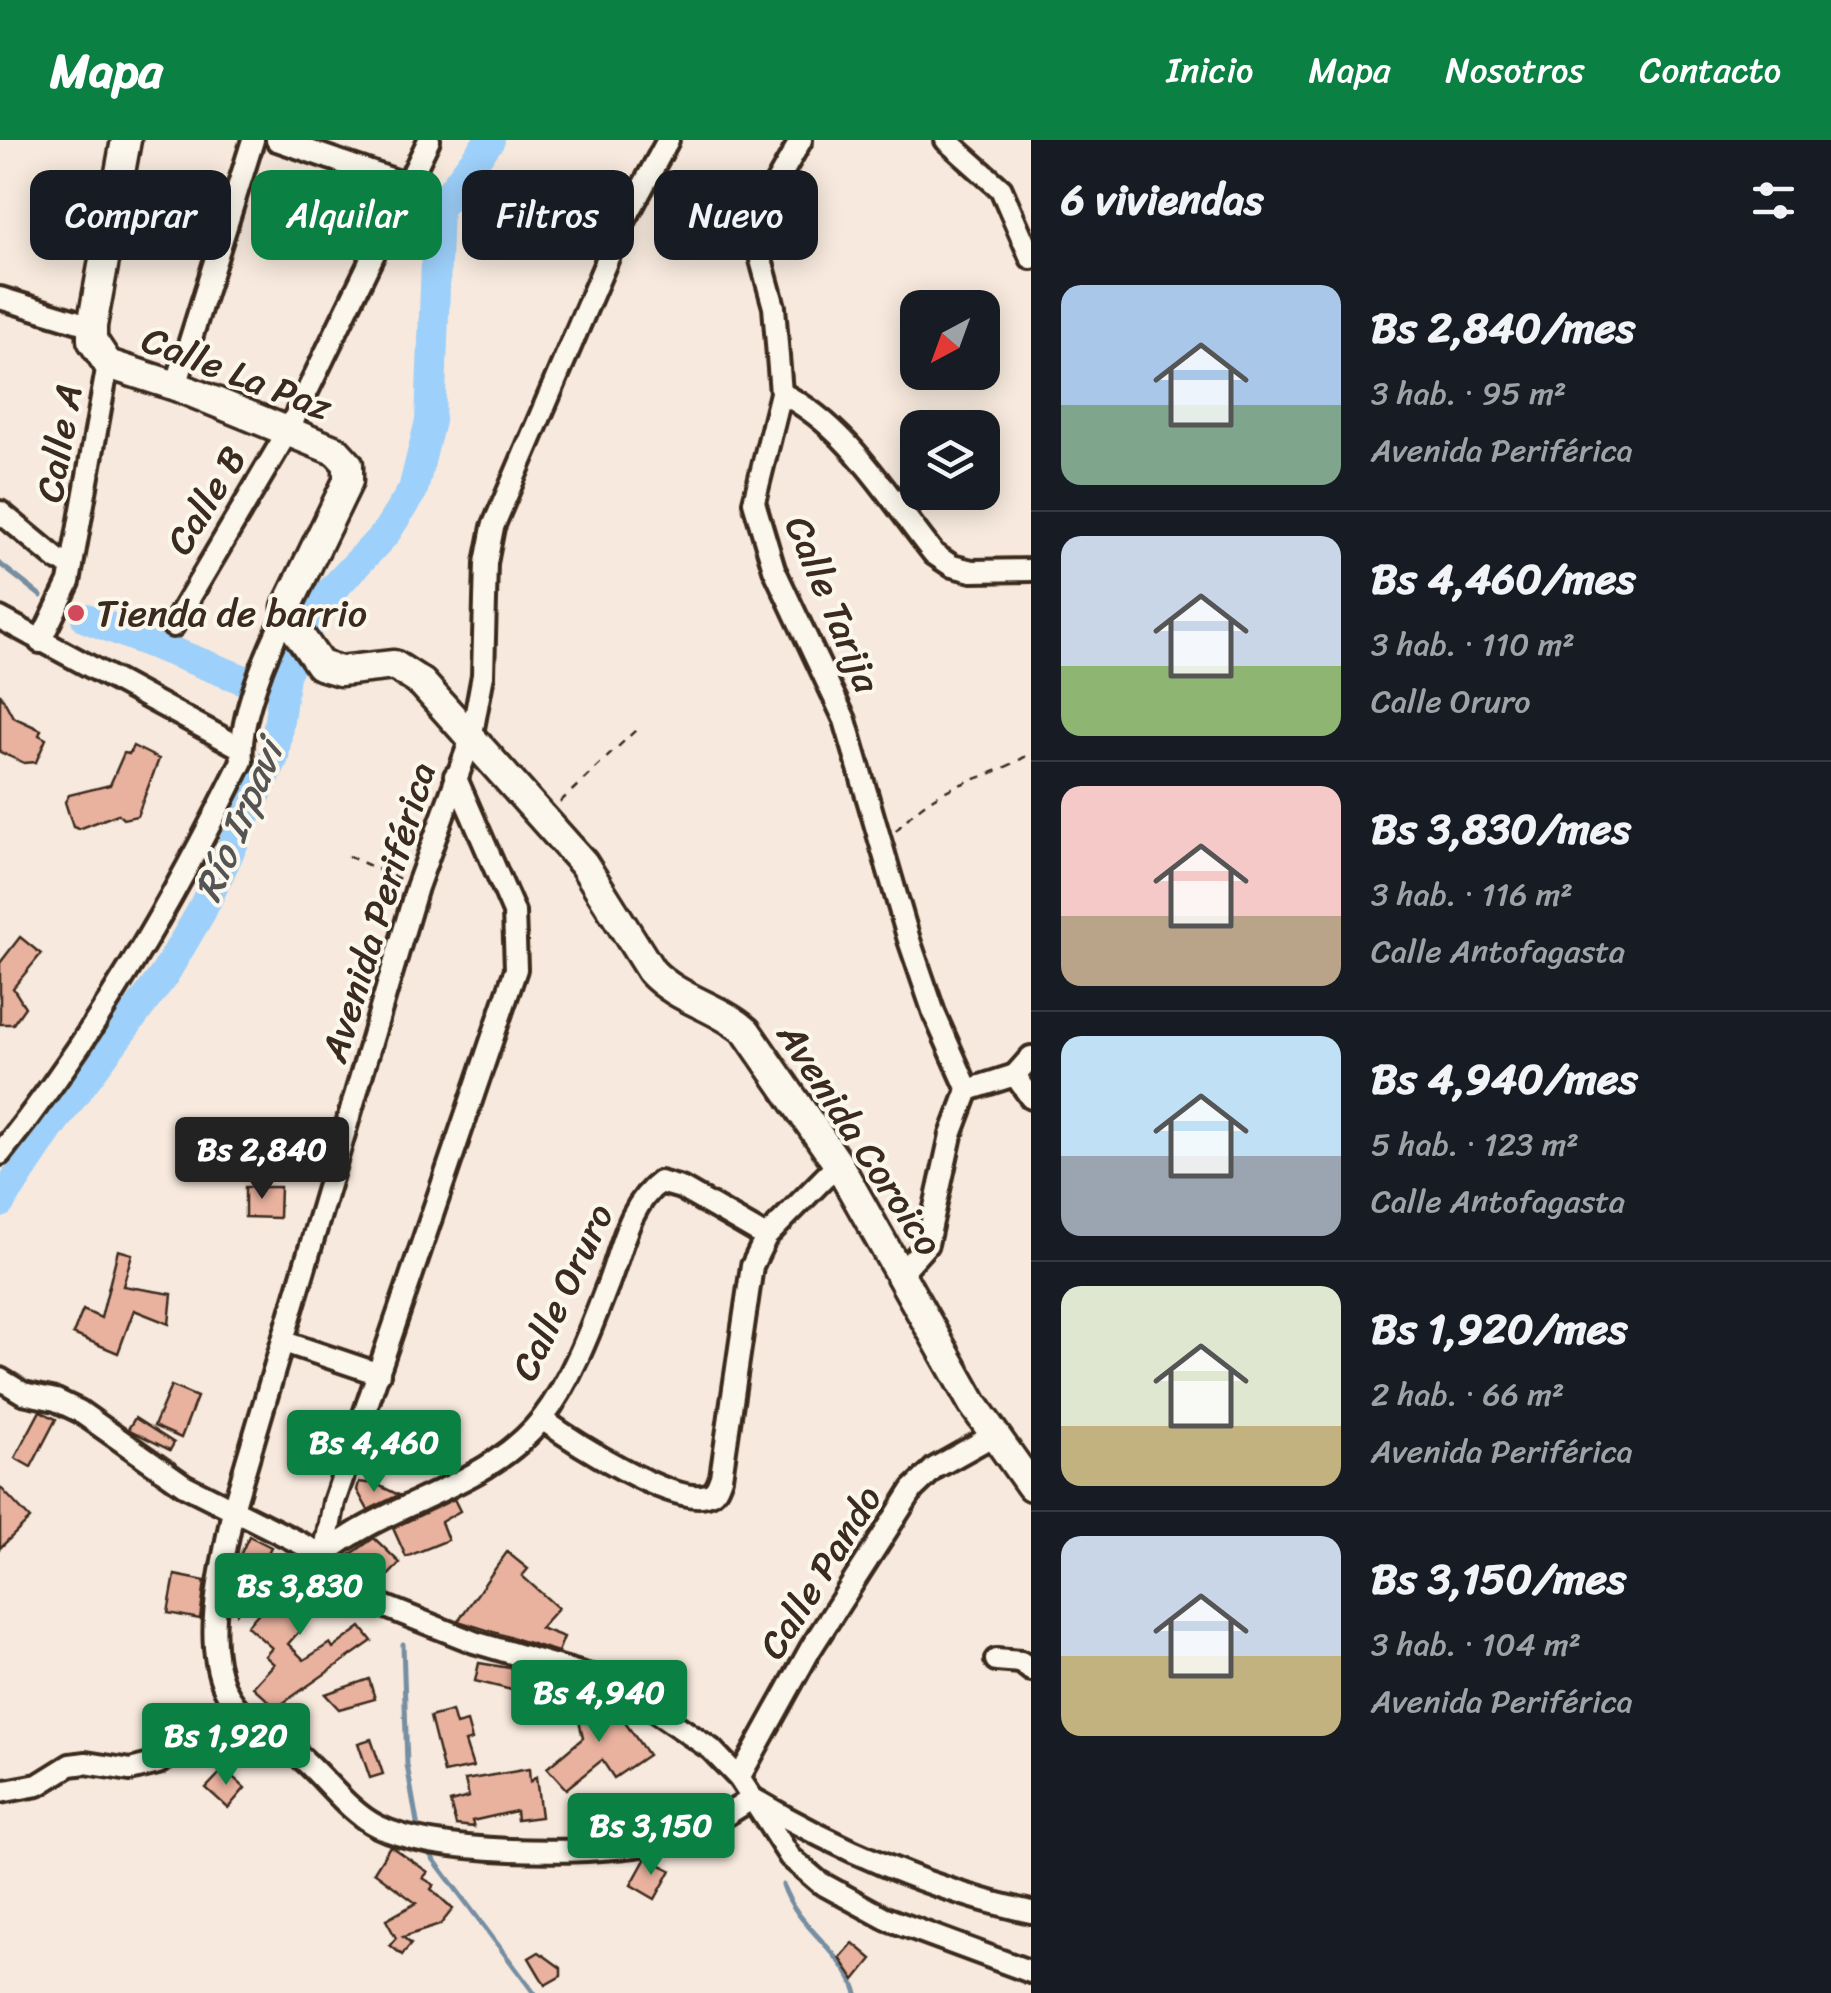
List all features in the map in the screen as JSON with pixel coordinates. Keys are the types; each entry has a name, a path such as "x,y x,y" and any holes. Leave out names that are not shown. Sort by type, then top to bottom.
{"main road":[{"path":"108,364 92,340 92,326 126,140"},
{"name":"Calle La Paz","path":"108,364 176,386 288,431 336,451 348,464 348,481 289,619"},
{"name":"Avenida Coroico","path":"289,619 320,664 340,671 383,664 404,670 422,683 583,864 651,971 666,986 728,1016 746,1031 838,1164 994,1435 1031,1486"}],"street":[{"path":"176,386 253,140"},
{"path":"277,140 365,170"},
{"name":"Calle B","path":"414,170 430,140"},
{"name":"Avenida Periférica","path":"233,1704 220,1672 216,1629 234,1509 417,887 471,738 483,674 486,563 493,527 620,227 668,140"},
{"name":"Calle Tarija","path":"801,140 770,194 762,224 760,256 774,307 780,393 754,502 774,570 845,720 934,1013 968,1090"},
{"path":"946,140 1001,189 1031,258"},
{"name":"Calle B","path":"173,626 288,431 370,260"},
{"path":"0,298 92,326"},
{"name":"Calle A","path":"0,512 58,560 72,564 108,364"},
{"path":"780,393 821,416 840,435 943,560 972,571 1031,570"},
{"path":"40,642 72,564"},
{"path":"0,618 241,748"},
{"path":"0,1154 116,992 184,878 242,761 241,748 268,649 289,619"},
{"path":"324,1556 334,1502 516,969 514,912 455,776"},
{"path":"902,1272 927,1244 951,1136 968,1090 1015,1075 1031,1057"},
{"path":"1015,1075 1031,1098"},
{"path":"542,1419 599,1458 630,1473 690,1495 704,1497 714,1492 721,1477 752,1266 766,1237 838,1164"},
{"name":"Calle Oruro","path":"324,1556 350,1532 449,1489 542,1419 601,1302 622,1238 652,1188 669,1182 766,1237"},
{"path":"284,1342 379,1374"},
{"path":"0,1379 23,1393 56,1400 79,1411 184,1485 324,1556 381,1604 474,1642 590,1676 633,1696 711,1749 739,1778 790,1857 848,1900 1031,1972"},
{"name":"Calle Pando","path":"739,1778 811,1648 914,1489 934,1468 994,1435"},
{"path":"996,1660 1020,1662 1031,1670"},
{"path":"0,1792 38,1785 70,1766 130,1770 158,1763 209,1728 233,1704 309,1764 375,1825 431,1842 534,1848 649,1844 692,1831 752,1798"},
{"path":"752,1798 834,1841 921,1878 1031,1912"}],"path":[{"path":"544,817 637,729"},
{"path":"882,847 933,794 972,776 1008,768 1031,753"},
{"path":"348,856 417,887"}],"building":[{"path":"0,693 13,717 41,730 39,735 46,739 36,762 24,763 0,752"},
{"path":"133,746 159,759 137,816 123,819 118,814 79,829 73,827 65,802 69,795 110,785 124,753 129,754"},
{"path":"20,937 41,954 13,988 25,1007 13,1024 0,1024 0,963"},
{"path":"245,1187 280,1187 279,1218 245,1217"},
{"path":"118,1250 132,1254 123,1286 172,1294 169,1324 134,1310 118,1353 73,1334 83,1310 101,1318"},
{"path":"171,1386 197,1397 181,1438 154,1426"},
{"path":"40,1411 56,1419 31,1467 15,1458"},
{"path":"135,1418 174,1443 170,1450 128,1429"},
{"path":"359,1482 376,1484 399,1495 368,1510 357,1490"},
{"path":"0,1487 30,1519 0,1548"},
{"path":"454,1499 460,1511 441,1522 448,1540 406,1557 393,1528"},
{"path":"249,1536 271,1547 237,1613 232,1591 249,1570 236,1564"},
{"path":"374,1538 400,1563 379,1585 347,1557"},
{"path":"507,1552 528,1569 522,1576 558,1608 540,1628 564,1637 558,1652 458,1621"},
{"path":"308,1566 347,1593 326,1617 318,1610 288,1644 304,1660 330,1643 333,1648 361,1627 372,1641 276,1708 253,1687 274,1664 265,1656 272,1648 247,1626 265,1606 272,1612"},
{"path":"175,1575 205,1581 200,1619 168,1613"},
{"path":"479,1663 516,1669 542,1681 545,1698 475,1681"},
{"path":"369,1679 375,1699 339,1709 325,1694"},
{"path":"596,1699 614,1707 648,1755 614,1778 602,1760 566,1789 547,1768 583,1738 575,1704"},
{"path":"452,1711 456,1725 467,1722 472,1740 465,1742 473,1767 444,1773 430,1717"},
{"path":"371,1739 383,1774 370,1778 358,1743"},
{"path":"224,1769 245,1788 228,1808 206,1788"},
{"path":"529,1769 530,1782 536,1777 541,1817 517,1820 516,1811 472,1821 474,1827 456,1825 450,1802 469,1797 465,1780"},
{"path":"390,1846 428,1872 423,1878 434,1885 431,1889 453,1909 440,1925 403,1937 411,1944 402,1955 390,1945 396,1938 386,1920 416,1903 374,1872"},
{"path":"646,1858 671,1870 655,1899 631,1885"},
{"path":"853,1943 872,1959 855,1980 840,1958"},
{"path":"539,1952 561,1968 561,1976 545,1985 529,1958"}],"waterway":[{"name":"Río Irpavi","path":"0,1203 50,1127 164,975 201,912 274,757 285,675 317,606 385,534 413,490 430,421 438,208 490,140"},
{"path":"0,564 41,596"},
{"path":"86,618 247,681"},
{"path":"403,1644 407,1765 419,1834"},
{"path":"425,1848 534,1993"},
{"path":"783,1885 798,1914 842,1964 857,1993"}],"place":[{"name":"Tienda de barrio","path":"76,613"}]}
